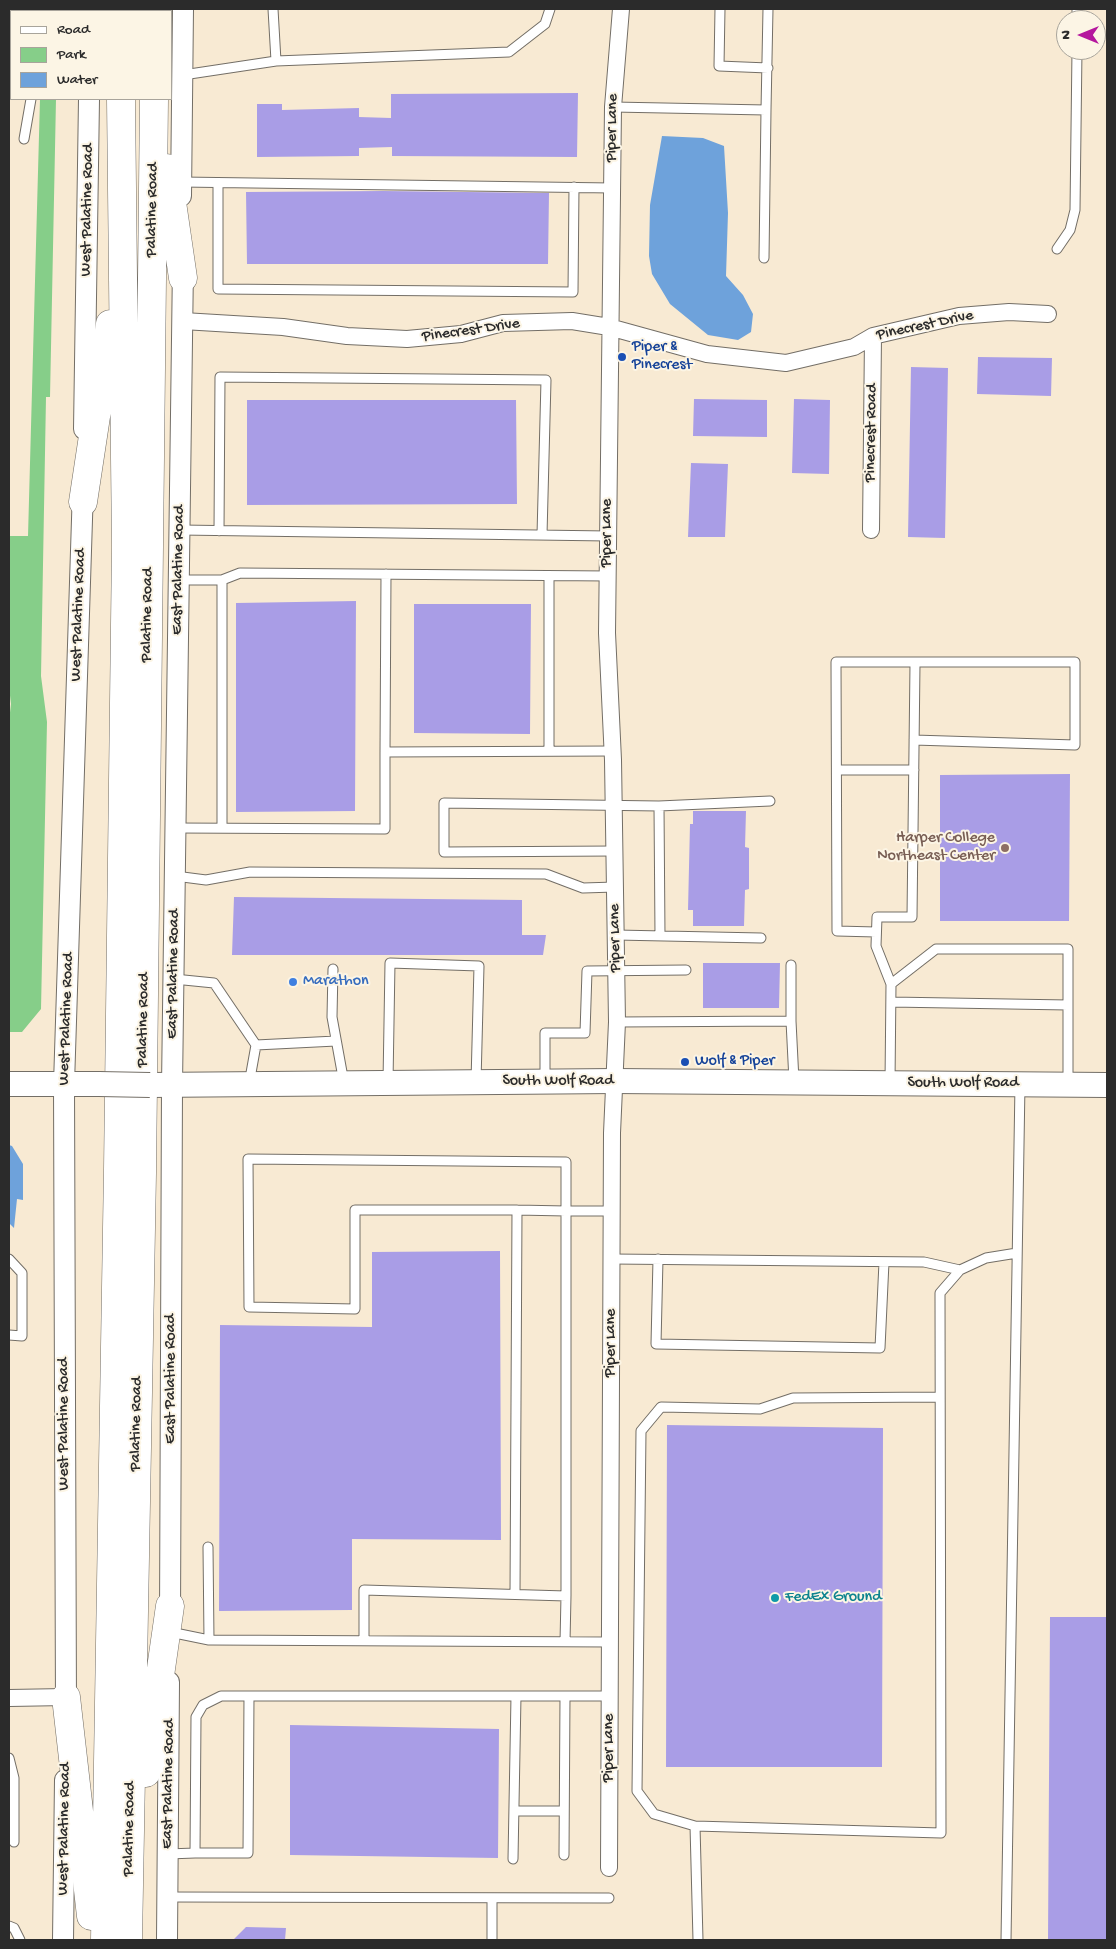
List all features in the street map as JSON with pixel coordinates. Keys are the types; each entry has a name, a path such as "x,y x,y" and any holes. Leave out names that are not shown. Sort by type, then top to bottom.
{"highway":[{"name":"Palatine Road","path":"105,1940 118,1169 125,586 121,100"},
{"path":"155,100 183,278"},
{"name":"Palatine Road","path":"128,1940 142,1192 155,100"},
{"path":"82,502 122,243"},
{"path":"129,1883 170,1619"},
{"path":"66,1697 94,1940"}],"main road":[{"name":"South Wolf Road","path":"9,1084 161,1085 615,1081 1107,1085"}],"street":[{"name":"East Palatine Road","path":"167,1940 170,1619 161,1085 174,979 183,321 181,182 183,9"},
{"name":"Piper Lane","path":"610,1868 612,1211 617,971 613,751 607,633 613,107 621,9"},
{"name":"West Palatine Road","path":"63,1940 66,1697 64,1084 82,502 90,100"},
{"name":"Pinecrest Drive","path":"183,321 283,327 347,336 407,339 461,334 502,323 572,321 610,327 707,354 786,363 854,347 873,336 958,316 1009,312 1048,314"},
{"name":"Pinecrest Road","path":"871,530 873,336"},
{"path":"9,1698 66,1697"}],"lane":[{"path":"273,9 276,61"},
{"path":"182,75 276,61 509,52 545,24 550,9"},
{"path":"720,9 719,66 768,68"},
{"path":"764,258 768,9"},
{"path":"1057,249 1070,230 1075,210 1077,60"},
{"path":"24,139 31,100"},
{"path":"613,107 766,110"},
{"path":"181,182 612,188"},
{"path":"218,184 218,289 573,292 574,187"},
{"path":"219,531 220,377 546,380 542,535"},
{"path":"180,530 608,536"},
{"path":"179,580 222,580 240,573 608,576"},
{"path":"176,828 385,829 386,574"},
{"path":"549,576 549,751"},
{"path":"222,580 222,828"},
{"path":"876,932 837,931 836,662 915,664 1075,662 1075,745 914,740"},
{"path":"890,1083 891,984 876,946 876,932 877,917 912,917 915,664"},
{"path":"386,752 613,751"},
{"path":"837,770 914,770"},
{"path":"615,851 444,852 444,803 659,806 770,801"},
{"path":"659,806 660,936"},
{"path":"175,876 206,880 250,872 546,874 583,888 615,887"},
{"path":"616,935 761,938"},
{"path":"891,984 936,949 1068,949 1068,1084"},
{"path":"388,1083 390,963 479,966 476,1082"},
{"path":"791,965 790,1021 794,1083"},
{"path":"333,969 332,1017 344,1084"},
{"path":"545,1082 545,1033 585,1033 587,971 686,970"},
{"path":"174,979 214,983 256,1045 249,1084"},
{"path":"891,1002 1068,1005"},
{"path":"617,1022 790,1021"},
{"path":"256,1045 336,1041"},
{"path":"1006,1940 1020,1084"},
{"path":"565,1642 566,1596 566,1211 566,1162 248,1159 249,1307 355,1309 356,1210 517,1210 566,1211 612,1211"},
{"path":"515,1594 517,1210"},
{"path":"940,1397 793,1398 760,1409 661,1406 642,1431 638,1791 654,1814 695,1826 941,1834 940,1294 960,1270 986,1258 1017,1253"},
{"path":"9,1259 22,1273 22,1336 9,1335"},
{"path":"612,1259 924,1262 960,1270"},
{"path":"658,1259 656,1344 880,1348 884,1262"},
{"path":"208,1548 209,1640"},
{"path":"364,1641 364,1590 566,1596"},
{"path":"170,1619 209,1640 610,1642"},
{"path":"195,1853 196,1717 203,1705 220,1696 610,1696"},
{"path":"168,1854 248,1853 249,1696"},
{"path":"513,1859 516,1696"},
{"path":"564,1696 564,1855"},
{"path":"9,1758 14,1778 14,1842"},
{"path":"514,1811 564,1811"},
{"path":"695,1826 698,1940"},
{"path":"167,1897 609,1898"},
{"path":"492,1898 492,1940"},
{"path":"9,1926 14,1928 20,1940"}],"green space":[{"path":"9,9 63,9 10,10 9,23"},
{"path":"40,100 56,100 50,397 46,397 41,676 47,722 41,1009 22,1032 9,1032 9,721 11,704 9,687 9,536 28,536"}],"water":[{"path":"662,136 703,138 724,146 728,213 726,276 743,295 753,314 751,332 738,340 708,335 670,304 652,274 649,256 650,205"},
{"path":"9,1145 12,1146 23,1164 23,1200 17,1199 14,1228 9,1223"}],"building":[{"path":"578,93 577,157 392,156 392,147 359,148 359,156 257,157 257,104 282,104 282,110 359,108 359,117 391,118 391,94"},
{"path":"246,192 549,193 548,264 247,264"},
{"path":"978,357 1052,358 1051,396 977,394"},
{"path":"911,367 948,368 945,538 908,537"},
{"path":"694,399 767,400 767,437 693,436"},
{"path":"794,399 830,400 829,474 792,473"},
{"path":"247,400 516,400 517,504 247,505"},
{"path":"691,463 728,464 725,537 688,537"},
{"path":"356,601 355,811 236,812 236,603"},
{"path":"414,604 531,604 530,734 414,733"},
{"name":"Harper College Northeast Center","path":"1070,774 1069,921 940,921 940,775"},
{"path":"693,811 746,811 745,847 749,848 749,889 745,890 744,926 693,926 693,910 688,910 690,824 693,824"},
{"path":"234,897 522,900 522,935 546,935 543,955 232,955"},
{"path":"703,963 780,963 779,1008 703,1008"},
{"path":"500,1251 501,1540 352,1539 352,1610 219,1611 220,1325 372,1327 372,1252"},
{"name":"FedEx Ground","path":"667,1425 883,1428 882,1767 666,1767"},
{"path":"1050,1617 1107,1617 1107,1940 1048,1940"},
{"path":"290,1725 499,1729 498,1858 290,1855"},
{"path":"246,1927 286,1928 285,1940 233,1940"}],"place":[{"name":"Piper & Pinecrest","path":"622,357"},
{"name":"Harper College Northeast Center","path":"1005,848"},
{"name":"Marathon","path":"293,982"},
{"name":"Wolf & Piper","path":"685,1062"},
{"name":"FedEx Ground","path":"775,1598"}]}
